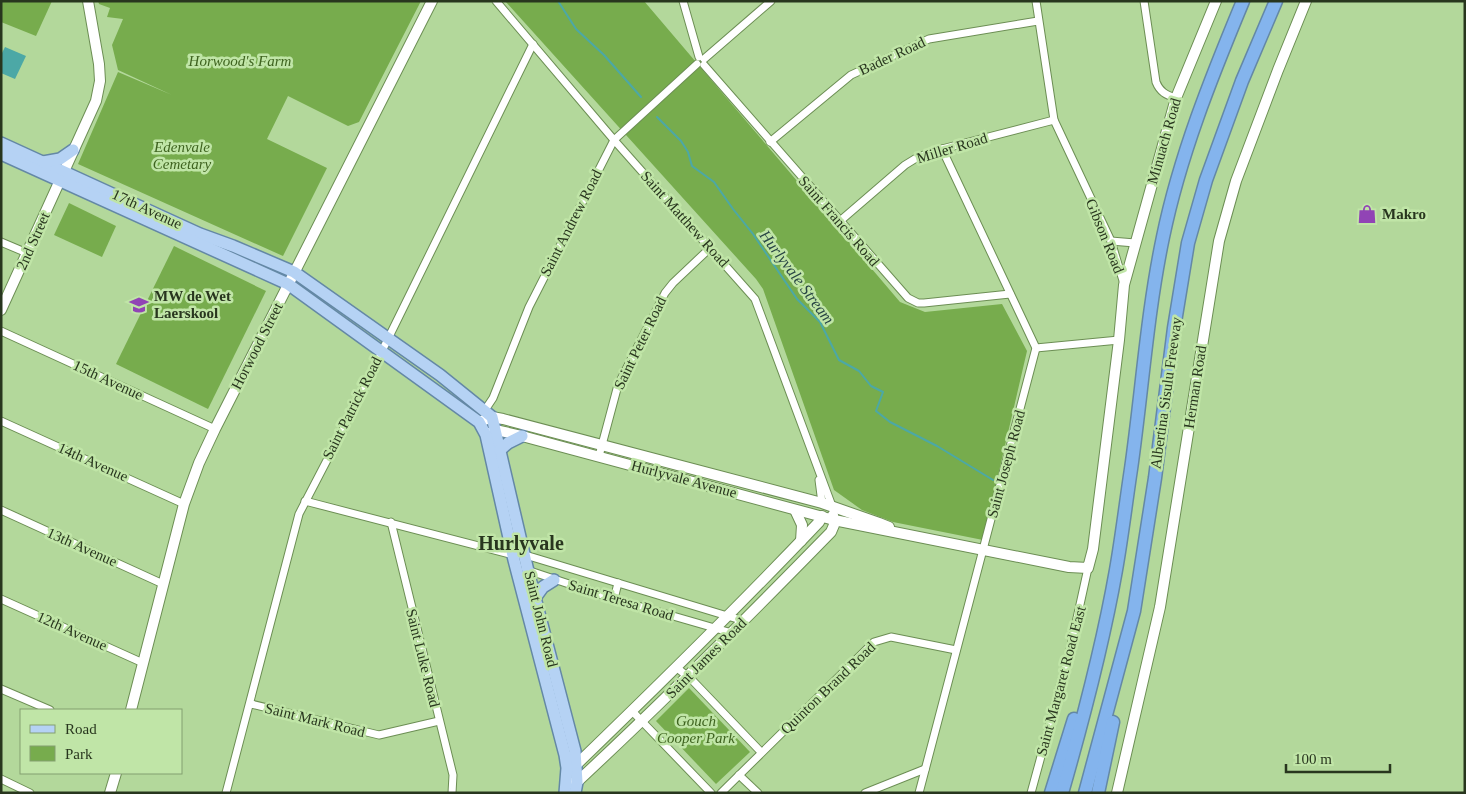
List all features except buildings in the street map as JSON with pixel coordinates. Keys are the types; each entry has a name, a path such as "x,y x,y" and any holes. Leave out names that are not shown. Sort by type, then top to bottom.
{"highway":[{"name":"Albertina Sisulu Freeway","path":"1109,603 1131,468 1154,290 1163,237 1180,167 1214,71 1243,1"},
{"name":"Albertina Sisulu Freeway","path":"1085,793 1134,611 1155,478 1174,328 1188,243 1213,162 1242,81 1276,1"},
{"path":"1051,793 1109,603"},
{"path":"1062,793 1109,603"},
{"path":"1098,793 1128,655 1134,611"}],"main road":[{"name":"17th Avenue","path":"1,143 43,162 62,176 288,284"},
{"path":"43,162 60,159 74,150"},
{"name":"17th Avenue","path":"1,154 62,176 294,272"},
{"name":"Hurlyvale Avenue","path":"294,272 440,375 489,414"},
{"path":"288,284 491,432"},
{"path":"458,407 495,452 522,436"},
{"name":"Saint John Road","path":"489,414 516,555 572,766"},
{"name":"Saint John Road","path":"516,555 528,571 575,751 571,788"},
{"path":"535,598 543,587 554,580"}],"street":[{"name":"2nd Street","path":"1,310 96,101 100,81 99,64 88,1"},
{"name":"Horwood Street","path":"131,709 184,504 199,463 432,1"},
{"name":"Saint Matthew Road","path":"496,1 614,140 749,292 759,308 818,470 827,504 834,520"},
{"path":"683,1 701,61"},
{"name":"Saint Andrew Road","path":"489,414 492,398 529,307 614,140 771,1"},
{"name":"Gibson Road","path":"1036,1 1054,120 1111,241 1124,285 1119,340 1088,568"},
{"path":"1144,1 1156,82 1158,88 1167,96 1176,98"},
{"name":"Minuach Road","path":"1124,285 1134,243 1176,98 1216,1"},
{"name":"Herman Road","path":"1119,790 1160,607 1219,241 1236,180 1306,1"},
{"name":"Bader Road","path":"770,142 851,75 929,38 1038,21"},
{"name":"Saint Patrick Road","path":"226,793 297,518 376,366 533,44"},
{"name":"Saint Francis Road","path":"701,61 903,294 912,301 924,303 1010,294"},
{"name":"Miller Road","path":"840,221 909,162 942,149 1054,120"},
{"path":"942,149 1036,348 1119,340"},
{"path":"1111,241 1134,243"},
{"path":"1,242 27,253"},
{"name":"Saint Peter Road","path":"600,450 618,385 665,293 672,283 710,248"},
{"name":"15th Avenue","path":"1,331 215,429"},
{"name":"Saint Joseph Road","path":"919,793 1036,348"},
{"path":"479,422 489,414"},
{"name":"Hurlyvale Avenue","path":"489,414 795,510 848,523 896,531 983,550 1069,567 1088,568"},
{"name":"14th Avenue","path":"1,421 184,504"},
{"name":"Hurlyvale Avenue","path":"491,432 600,450 827,504 896,531"},
{"name":"Saint Teresa Road","path":"305,501 516,555 744,621"},
{"name":"Saint Matthew Road","path":"822,516 827,504"},
{"name":"13th Avenue","path":"1,510 164,584"},
{"path":"795,510 802,524 801,541"},
{"name":"Saint James Road","path":"572,766 632,711 728,616 801,541 822,516"},
{"path":"831,532 834,520"},
{"name":"Saint Luke Road","path":"391,522 453,775 452,793"},
{"path":"831,532 848,523"},
{"name":"Saint James Road","path":"571,788 732,633 831,532"},
{"name":"Saint Margaret Road East","path":"1031,793 1070,650 1088,568"},
{"name":"Saint Teresa Road","path":"528,571 614,599 732,633"},
{"path":"614,599 618,583"},
{"name":"12th Avenue","path":"1,599 143,663"},
{"name":"Quinton Brand Road","path":"720,793 874,642 891,637 956,650"},
{"path":"676,667 693,681 761,752"},
{"path":"1,689 48,709"},
{"name":"Saint Mark Road","path":"250,704 379,735 438,720"},
{"path":"632,711 711,793"},
{"path":"866,793 925,769"},
{"path":"110,793 116,774"},
{"path":"740,775 758,793"},
{"path":"1,779 30,793"}],"green space":[{"path":"1,1 52,1 36,36 1,22"},
{"path":"98,1 421,1 359,122 348,126 288,96 267,139 327,168 283,256 78,164 118,72 172,95 118,70 112,45 123,19 107,17 110,8 99,4"},
{"path":"505,1 644,1 900,302 925,312 1002,304 1027,351 983,540 893,522 862,510 834,490 763,289"},
{"path":"69,203 116,226 102,257 54,235"},
{"path":"174,246 266,291 208,409 116,364"},
{"name":"Gouch Cooper Park","path":"689,688 750,752 716,784 656,721"}],"water":[{"path":"5,47 26,56 15,79 1,73 1,55"}],"waterway":[{"name":"Hurlyvale Stream","path":"558,1 576,29 604,55 641,97"},
{"name":"Hurlyvale Stream","path":"657,117 681,141 688,152 692,166 714,182 753,234 797,299 820,322 839,360 859,371 871,386 883,392 876,411 890,422 937,446 993,480"}],"place":[{"name":"Makro","path":"1367,214"},
{"name":"MW de Wet Laerskool","path":"139,305"}],"district":[{"name":"Hurlyvale","path":"521,543"}],"park label":[{"name":"Horwood's Farm","path":"240,61"},
{"name":"Edenvale Cemetary","path":"182,156"}]}
